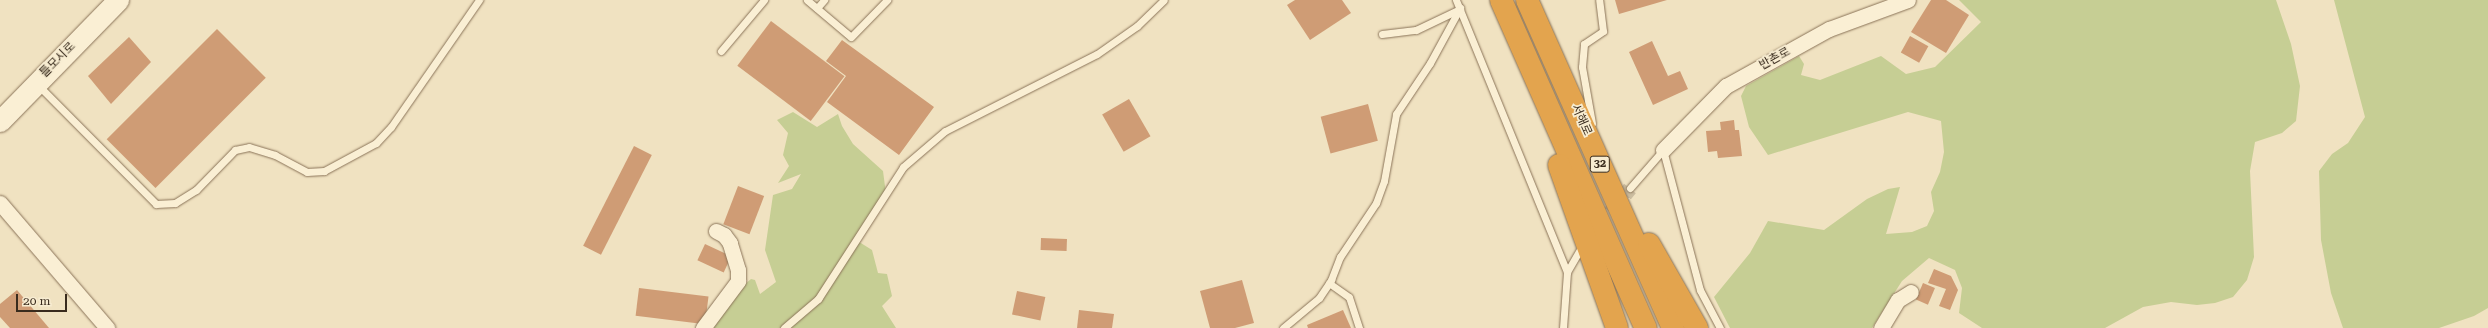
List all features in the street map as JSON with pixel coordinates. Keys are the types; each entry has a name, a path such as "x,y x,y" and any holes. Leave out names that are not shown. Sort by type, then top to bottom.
{"highway":[{"path":"1500,0 1617,328"},
{"name":"서해로","path":"1500,0 1646,328"},
{"name":"서해로","path":"1528,0 1673,328"},
{"path":"1555,63 1697,328"}],"main road":[{"name":"틀모시로","path":"0,121 118,0"}],"street":[{"name":"반촌로","path":"1663,150 1726,86 1829,29 1908,0"},
{"path":"0,203 107,328"},
{"path":"703,328 738,281 738,270 730,243 724,235 716,231"},
{"path":"1881,328 1898,300 1912,292"}],"lane":[{"path":"36,83 156,204 175,203 196,190 235,150 249,148 275,155 307,172 324,171 376,143 391,127 479,0"},
{"path":"721,51 764,0"},
{"path":"807,0 851,37 887,0"},
{"path":"817,8 824,0"},
{"path":"784,328 818,299 903,167 945,131 1097,54 1137,26 1164,0"},
{"path":"1456,0 1567,272 1563,328"},
{"path":"1594,137 1582,66 1584,44 1603,31 1599,0"},
{"path":"1382,34 1416,30 1460,8"},
{"path":"1283,328 1310,307 1329,283 1340,257 1376,203 1384,181 1396,114 1430,63 1460,8"},
{"path":"1630,188 1663,150"},
{"path":"1663,150 1700,290 1720,328"},
{"path":"1567,272 1581,248"},
{"path":"1329,283 1349,297 1359,328"}],"green space":[{"path":"1959,0 2276,0 2291,44 2300,86 2296,121 2282,133 2255,142 2250,171 2254,257 2247,280 2233,297 2215,303 2197,305 2171,302 2143,307 2105,328 1982,328 1959,313 1962,288 1955,270 1929,258 1902,281 1872,328 1730,328 1714,297 1750,253 1768,221 1824,230 1867,199 1888,189 1900,187 1886,234 1912,232 1927,226 1934,211 1931,192 1940,172 1944,152 1941,121 1908,112 1768,155 1749,127 1741,96 1746,86 1799,56 1804,64 1801,75 1820,80 1881,56 1906,74 1935,67 1981,22"},
{"path":"2334,0 2488,0 2488,308 2474,316 2439,328 2343,328 2331,293 2321,240 2319,171 2332,154 2348,143 2365,117"},
{"path":"793,112 817,127 838,114 842,126 853,144 883,171 886,194 856,240 872,250 878,273 887,274 892,296 882,306 896,328 712,328 738,290 751,279 755,280 760,294 776,282 765,250 773,195 792,189 801,174 778,183 789,166 783,155 788,133 777,120"}],"building":[{"path":"1295,0 1342,0 1351,13 1310,40 1287,5"},
{"path":"1615,0 1667,0 1619,14"},
{"path":"1931,0 1946,0 1969,15 1946,53 1911,32"},
{"path":"771,21 844,76 811,121 737,66"},
{"path":"217,29 266,78 155,188 107,139"},
{"path":"1910,36 1928,46 1919,63 1901,53"},
{"path":"129,37 151,62 111,104 88,76"},
{"path":"842,40 934,107 899,155 827,102 846,76 826,61"},
{"path":"1652,41 1668,76 1680,71 1688,89 1653,105 1629,52"},
{"path":"1129,99 1150,136 1124,152 1102,114"},
{"path":"1368,104 1378,141 1331,153 1321,117"},
{"path":"1734,120 1735,130 1739,130 1742,156 1718,158 1717,151 1708,152 1706,131 1721,130 1720,122"},
{"path":"634,146 652,155 601,255 583,246"},
{"path":"738,186 764,196 749,234 723,224"},
{"path":"1041,238 1067,239 1067,251 1041,250"},
{"path":"705,244 731,256 724,273 697,260"},
{"path":"1934,269 1951,276 1958,290 1950,310 1939,306 1946,289 1928,283"},
{"path":"1242,280 1254,323 1235,328 1210,328 1200,291"},
{"path":"1923,283 1935,288 1928,305 1916,300"},
{"path":"639,288 708,297 705,324 636,316"},
{"path":"17,290 49,328 10,328 0,317 0,304"},
{"path":"1017,291 1045,297 1040,321 1012,314"},
{"path":"1079,310 1114,314 1112,328 1077,328"},
{"path":"1343,310 1351,328 1308,328 1307,325"}],"tunnel":[{"path":"1596,230 1630,188"}]}
